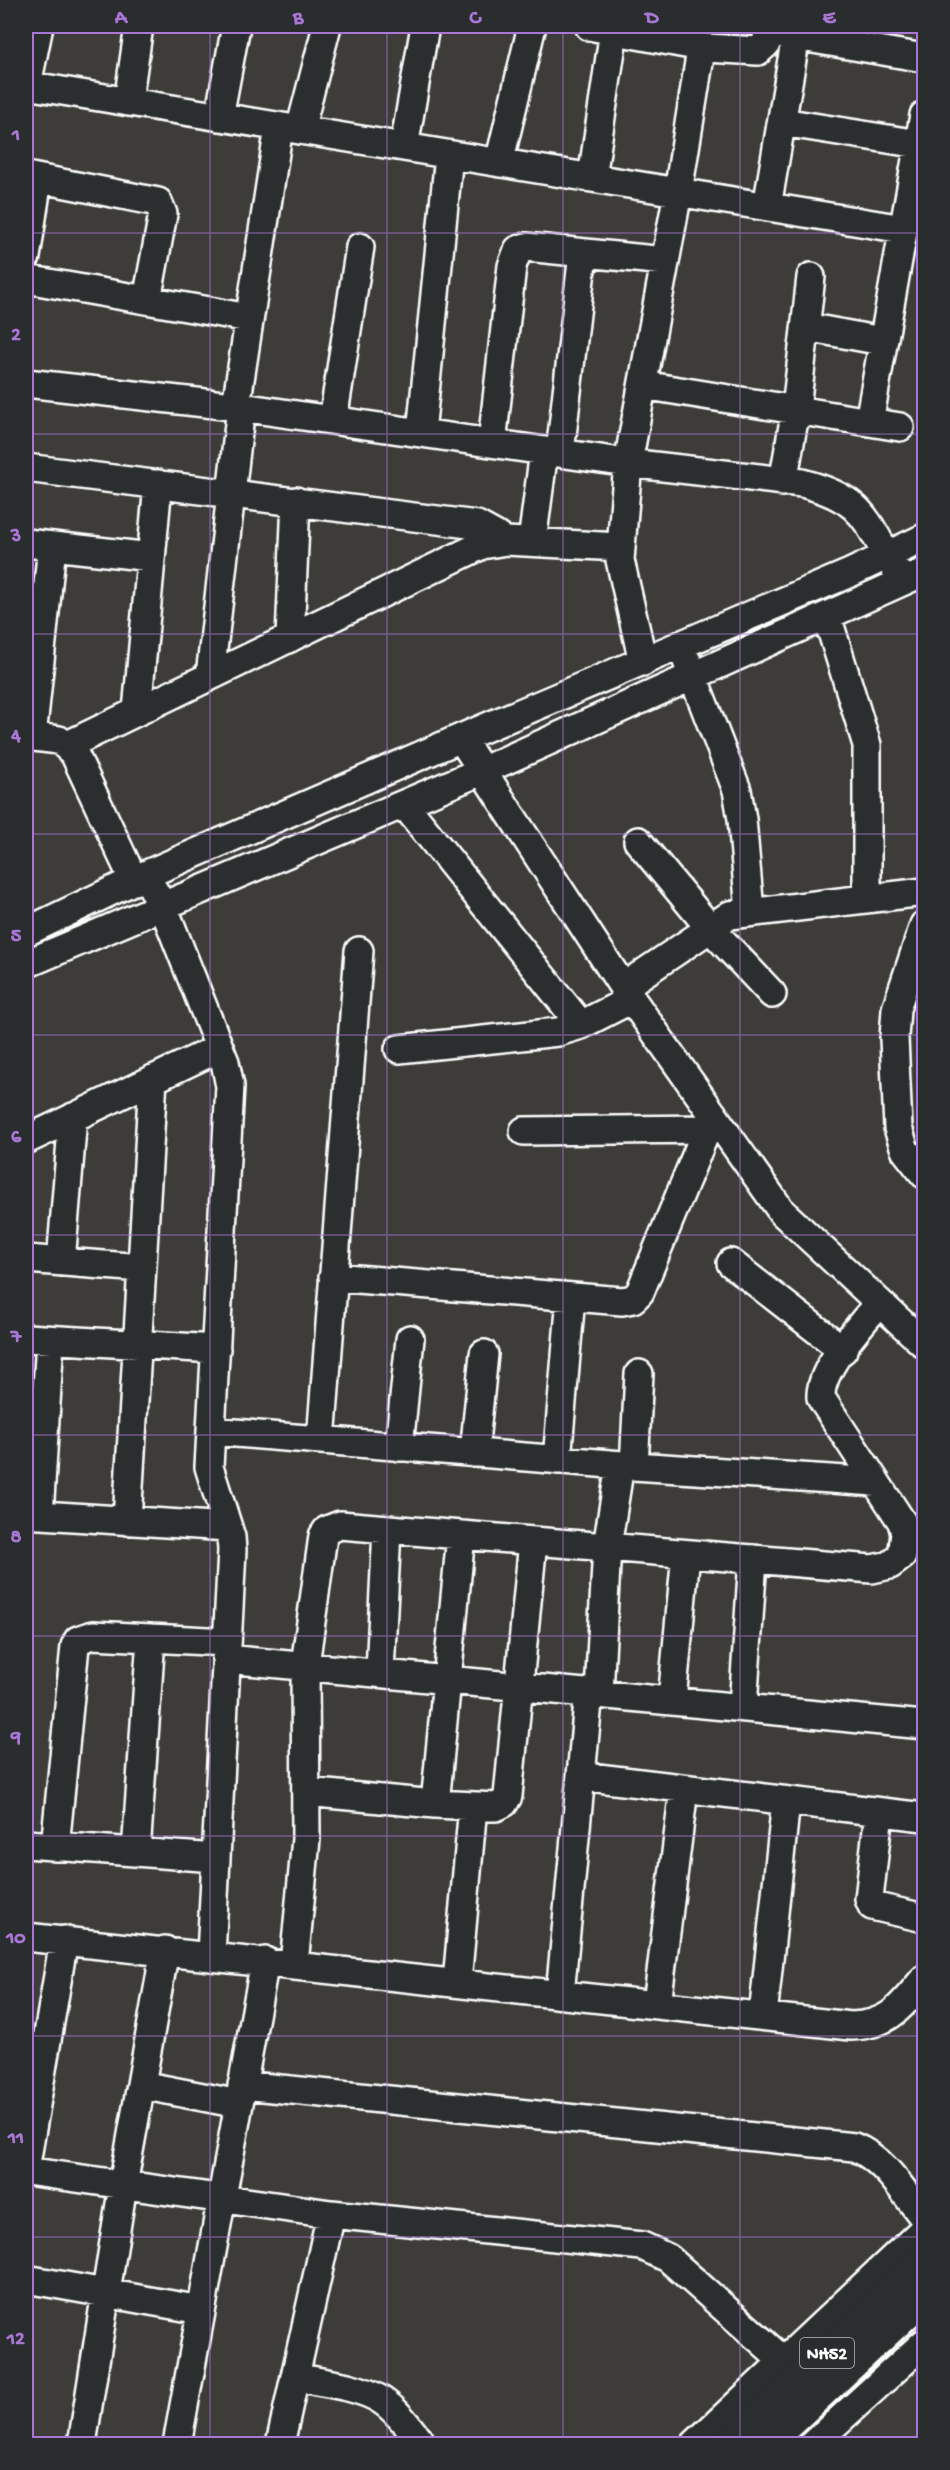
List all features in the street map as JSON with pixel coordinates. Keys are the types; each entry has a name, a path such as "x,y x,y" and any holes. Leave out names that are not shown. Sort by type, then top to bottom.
{"highway":[{"name":"NH52","path":"729,2445 924,2262"},
{"name":"NH52","path":"764,2445 924,2295"}],"street":[{"path":"39,26 26,85 903,229"},
{"path":"128,102 139,26"},
{"path":"219,117 236,26"},
{"path":"210,676 249,318 289,128 327,26"},
{"path":"404,147 425,26"},
{"path":"499,163 532,26"},
{"path":"592,178 602,28 707,48 758,51 766,44 768,28 796,36 924,58"},
{"path":"767,207 796,36"},
{"path":"644,662 620,560 628,463 678,192 700,56 707,48"},
{"path":"869,422 924,115"},
{"path":"782,122 919,144"},
{"path":"421,433 449,155"},
{"path":"26,257 32,177 158,202 163,214 147,300"},
{"path":"333,420 360,247"},
{"path":"492,443 514,257 518,250 526,247 665,261"},
{"path":"519,541 552,452 583,253"},
{"path":"783,482 796,409 812,277"},
{"path":"26,279 249,318"},
{"path":"806,327 882,341"},
{"path":"26,383 238,406 628,463 819,488 850,502 861,510 887,556 914,577 484,770 26,964"},
{"path":"643,385 900,427"},
{"path":"26,468 231,492 477,525 519,541"},
{"path":"137,711 158,484"},
{"path":"290,638 296,501"},
{"path":"26,932 140,878 461,738 644,662 924,538"},
{"path":"68,745 482,545 519,541 620,547"},
{"path":"26,543 152,558"},
{"path":"52,546 29,737 59,740 68,745 74,753 140,878 162,906 219,1048 230,1086 210,1477 228,1527 232,1550 211,1955"},
{"path":"827,616 867,745 867,899"},
{"path":"680,646 695,675 739,797 750,912"},
{"path":"461,738 484,770 710,1122 782,1212 924,1344"},
{"path":"404,804 581,1025"},
{"path":"638,841 709,927 772,994"},
{"path":"399,1049 558,1032 581,1025 627,993 709,927 730,915 924,892"},
{"path":"924,925 896,1009 894,1038 899,1134 905,1150 924,1173"},
{"path":"321,1440 359,951"},
{"path":"26,1140 219,1048"},
{"path":"127,1521 153,1079"},
{"path":"61,1262 73,1117"},
{"path":"524,1131 710,1122"},
{"path":"333,1277 622,1301 633,1299 640,1292 710,1122"},
{"path":"26,1259 142,1268"},
{"path":"731,1263 843,1350"},
{"path":"557,1460 571,1297"},
{"path":"294,1964 306,1839 305,1665 323,1536 327,1530 340,1525 872,1569 890,1565 902,1556 905,1534 902,1522 821,1398 825,1374 879,1302"},
{"path":"216,1349 38,1339 32,1514 228,1527"},
{"path":"399,1447 410,1339"},
{"path":"474,1453 484,1354"},
{"path":"560,1994 581,1776 594,1692 606,1547 627,1466 639,1374"},
{"path":"211,1431 627,1466 876,1482"},
{"path":"380,1672 387,1529"},
{"path":"435,1804 461,1535"},
{"path":"306,1792 435,1804 496,1807 504,1803 508,1796 533,1541"},
{"path":"672,1700 686,1554"},
{"path":"743,1707 753,1559"},
{"path":"55,1846 75,1646 86,1636 152,1638 305,1665 924,1725"},
{"path":"136,1852 152,1638"},
{"path":"581,1776 924,1817"},
{"path":"657,2004 684,1789"},
{"path":"763,2016 786,1801"},
{"path":"457,1982 473,1806"},
{"path":"879,1812 869,1899 872,1906 924,1918"},
{"path":"26,1844 216,1858"},
{"path":"26,1936 851,2026 880,2022 894,2013 924,1979"},
{"path":"26,2164 64,1940"},
{"path":"82,2445 123,2185 165,1950"},
{"path":"177,2445 265,1961"},
{"path":"141,2085 854,2147 869,2153 879,2162 924,2218"},
{"path":"26,2171 331,2214 653,2249 669,2258 784,2361"},
{"path":"280,2445 331,2214"},
{"path":"695,2445 924,2229"},
{"path":"26,2279 106,2291 201,2310"},
{"path":"813,2445 924,2343"},
{"path":"295,2377 362,2391 381,2400 400,2416 423,2445"}]}
